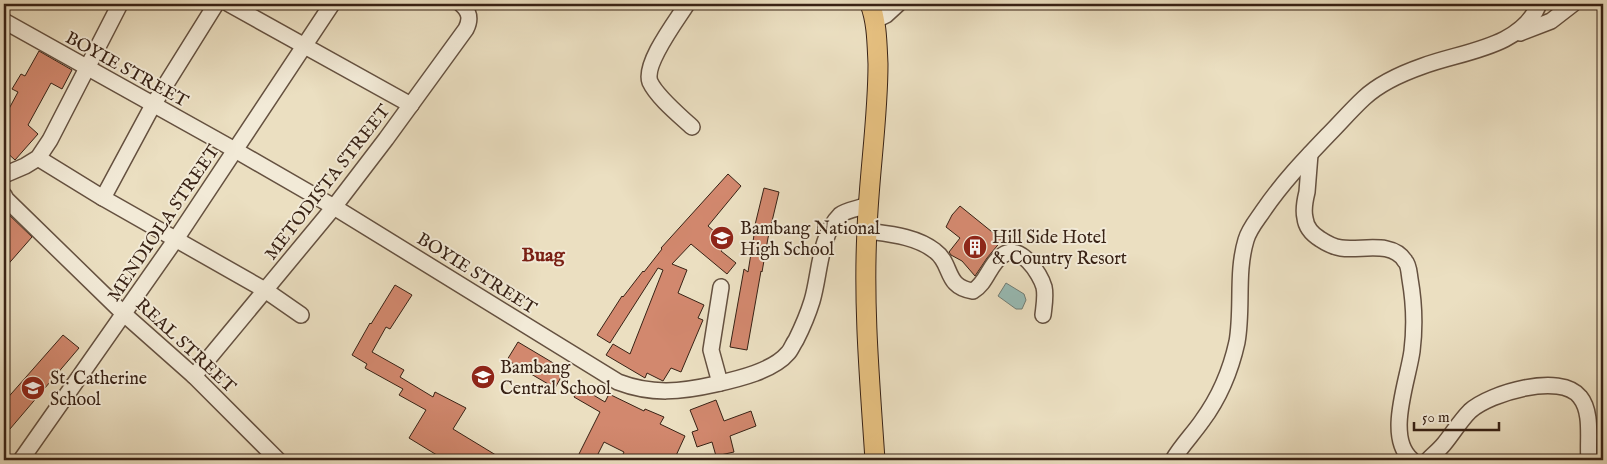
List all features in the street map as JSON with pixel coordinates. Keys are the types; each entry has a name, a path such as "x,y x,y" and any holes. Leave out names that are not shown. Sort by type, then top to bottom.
{"main road":[{"path":"872,12 877,38 878,78 867,231 868,373 875,460"}],"street":[{"path":"4,175 26,166 38,158 50,140 120,4"},
{"path":"103,198 153,105 216,4"},
{"path":"229,4 411,105"},
{"name":"MENDIOLA STREET","path":"21,460 176,239 332,4"},
{"name":"METODISTA STREET","path":"194,376 334,207 466,29 470,21 469,16 465,7 461,4"},
{"path":"687,4 654,55 650,67 649,80 655,90 692,127"},
{"path":"872,12 886,14 898,4"},
{"path":"1513,36 1526,24 1539,4"},
{"path":"1173,460 1204,419 1220,390 1231,363 1237,340 1240,277 1246,240 1253,226 1277,191 1364,98 1384,83 1424,65 1458,56 1550,21 1573,4"},
{"name":"BOYIE STREET","path":"4,21 334,207 618,382 634,388 688,391 768,369 788,353 800,332 812,301 818,268 828,233 841,214 868,205"},
{"path":"1310,154 1304,211 1307,227 1314,235 1328,244 1340,248 1383,248 1392,250 1406,261 1412,292 1414,329 1412,352 1399,416 1401,445 1406,455 1412,460"},
{"path":"38,158 103,198 265,290 301,315"},
{"name":"REAL STREET","path":"4,194 6,200 124,314 194,376 278,460"},
{"path":"867,231 886,233 913,240 935,251 947,267 952,280 960,287 973,291 979,288 993,264 1001,256 1007,252 1017,254 1033,266 1039,276 1044,288 1045,302 1043,315"},
{"path":"720,383 711,350 721,287"},
{"path":"1428,460 1476,407 1499,396 1533,386 1547,385 1564,386 1580,396 1590,427 1588,460"}],"water":[{"path":"1006,283 1024,294 1026,300 1022,309 1016,309 998,296"}],"building":[{"path":"39,51 72,70 62,89 51,83 28,125 38,134 15,160 4,150 4,118 18,92 12,89 21,74 25,76"},
{"path":"728,174 741,186 708,226 728,243 721,251 736,263 727,274 691,244 672,264 687,270 678,293 704,305 698,318 703,320 681,372 671,368 663,381 647,373 645,378 606,355 613,344 630,354 663,270 658,268 610,343 597,335 622,296 644,272 661,248"},
{"path":"764,188 779,192 761,271 747,350 730,347 744,269 748,272 754,229"},
{"name":"Hill Side Hotel & Country Resort","path":"960,206 1002,240 975,276 962,261 949,252 960,238 946,227 952,215"},
{"path":"4,210 32,237 4,269"},
{"path":"395,285 412,295 390,329 386,327 372,352 404,370 400,377 433,397 435,392 466,408 453,429 504,460 445,460 409,438 426,410 399,395 403,389 365,368 367,364 352,355"},
{"path":"63,335 79,348 4,436 4,402"},
{"path":"518,342 565,370 555,388 507,360"},
{"path":"580,387 605,402 609,394 644,411 645,409 664,417 660,424 685,436 674,460 620,460 624,452 604,442 595,460 576,460 600,412 574,397"},
{"path":"716,400 724,421 751,411 756,426 730,436 734,452 716,456 712,442 697,447 692,432 698,430 690,410"}],"place":[{"name":"Bambang National High School","path":"722,238"},
{"name":"Hill Side Hotel & Country Resort","path":"975,247"},
{"name":"Bambang Central School","path":"483,377"},
{"name":"St. Catherine School","path":"33,388"}],"district":[{"name":"Buag","path":"543,254"}]}
